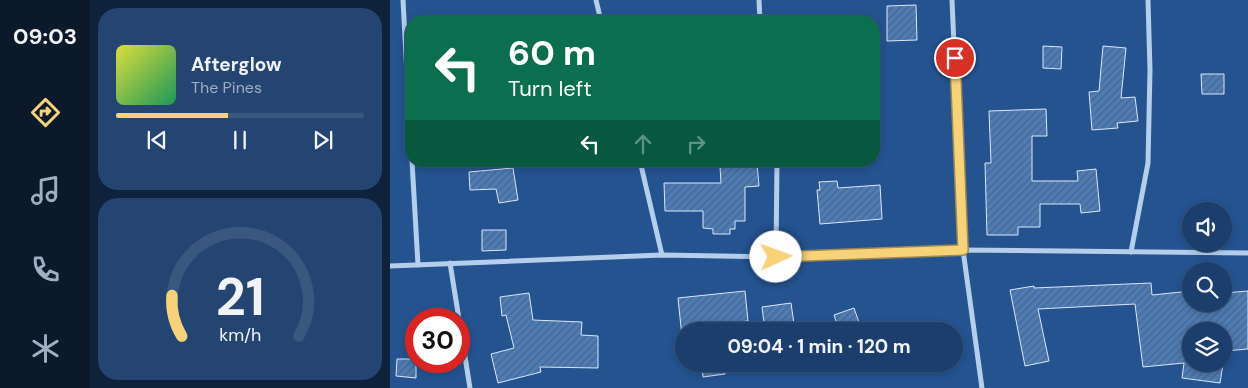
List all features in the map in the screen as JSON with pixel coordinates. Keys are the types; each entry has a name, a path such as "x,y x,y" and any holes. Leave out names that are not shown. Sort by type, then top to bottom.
{"street":[{"path":"403,0 405,37"},
{"path":"596,0 600,15"},
{"path":"759,0 760,15"},
{"path":"952,0 963,250 982,388"},
{"path":"1131,252 1148,163 1150,70 1148,0"},
{"path":"412,167 418,264"},
{"path":"641,167 662,255"},
{"path":"776,257 777,167"},
{"path":"390,266 450,262 662,255 776,257 963,250 1248,253"},
{"path":"450,262 470,388"}],"building":[{"path":"916,5 917,40 887,41 887,6"},
{"path":"1043,46 1062,47 1061,69 1043,68"},
{"path":"1103,46 1126,48 1121,98 1135,97 1138,121 1117,123 1118,128 1092,130 1089,92 1099,91"},
{"path":"1201,74 1224,74 1224,94 1202,94"},
{"path":"1046,109 1047,136 1032,136 1032,181 1078,181 1077,171 1096,169 1100,211 1081,213 1080,204 1040,204 1040,227 1018,227 1018,235 987,235 985,163 991,163 989,111"},
{"path":"720,167 757,167 759,186 745,187 745,221 735,221 735,229 730,229 730,234 713,234 713,229 703,228 703,211 665,211 664,183 721,183"},
{"path":"513,168 518,200 499,203 496,189 470,190 469,172"},
{"path":"837,181 838,188 880,185 882,219 820,224 817,190 820,190 819,182"},
{"path":"482,230 506,230 506,250 482,251"},
{"path":"1151,283 1152,295 1182,292 1182,312 1232,312 1232,292 1248,291 1248,349 1232,350 1232,322 1182,322 1182,363 1143,367 1135,304 1038,309 1049,361 1025,366 1010,290 1034,286 1034,288"},
{"path":"745,291 748,321 680,322 678,298"},
{"path":"529,293 533,320 582,322 581,335 598,336 598,368 540,367 541,372 498,383 491,354 514,348 506,315 502,316 500,297"},
{"path":"791,303 794,322 764,322 762,307"},
{"path":"854,308 859,322 836,322 834,315"},
{"path":"397,359 405,359 405,373 416,373 416,378 396,376"},
{"path":"703,372 725,372 725,374 703,377"},
{"path":"1183,372 1222,372 1220,383 1182,378"}],"route":[{"path":"776,257 963,250 955,58"}]}
